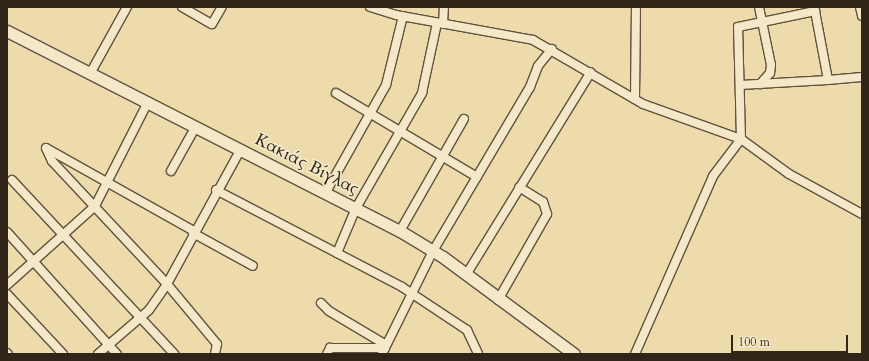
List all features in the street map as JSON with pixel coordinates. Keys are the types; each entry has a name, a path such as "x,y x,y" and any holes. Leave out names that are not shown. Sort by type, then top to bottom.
{"street":[{"path":"91,72 127,7"},
{"path":"182,7 212,24 222,7"},
{"path":"370,7 403,16 533,40 552,49 635,99 741,140 789,174 862,214"},
{"path":"338,253 356,208 422,93 444,7"},
{"path":"635,99 636,7"},
{"path":"760,7 771,65 770,74 760,84"},
{"path":"860,7 862,16"},
{"path":"635,354 713,176 741,140 738,27 815,9 828,80"},
{"path":"326,192 386,85 403,16"},
{"name":"Κακιάς Βίγλας","path":"7,31 91,72 400,231 433,251 498,300 574,354"},
{"path":"384,349 433,251 530,87 538,66 552,49"},
{"path":"466,275 591,72"},
{"path":"740,85 862,77"},
{"path":"336,93 371,112 477,177"},
{"path":"7,285 95,206 148,102"},
{"path":"400,231 464,118"},
{"path":"171,171 196,126"},
{"path":"215,354 217,344 214,339 167,284 52,161 46,148 253,266"},
{"path":"98,354 139,319 167,284 216,190 241,149"},
{"path":"12,180 64,234 139,319 174,354"},
{"path":"498,300 547,214 543,202 519,187"},
{"path":"216,190 338,253 412,294 467,330 478,354"},
{"path":"7,232 117,354"},
{"path":"7,294 63,354"},
{"path":"321,303 329,311 384,349"},
{"path":"327,354 330,348 384,349"}]}
